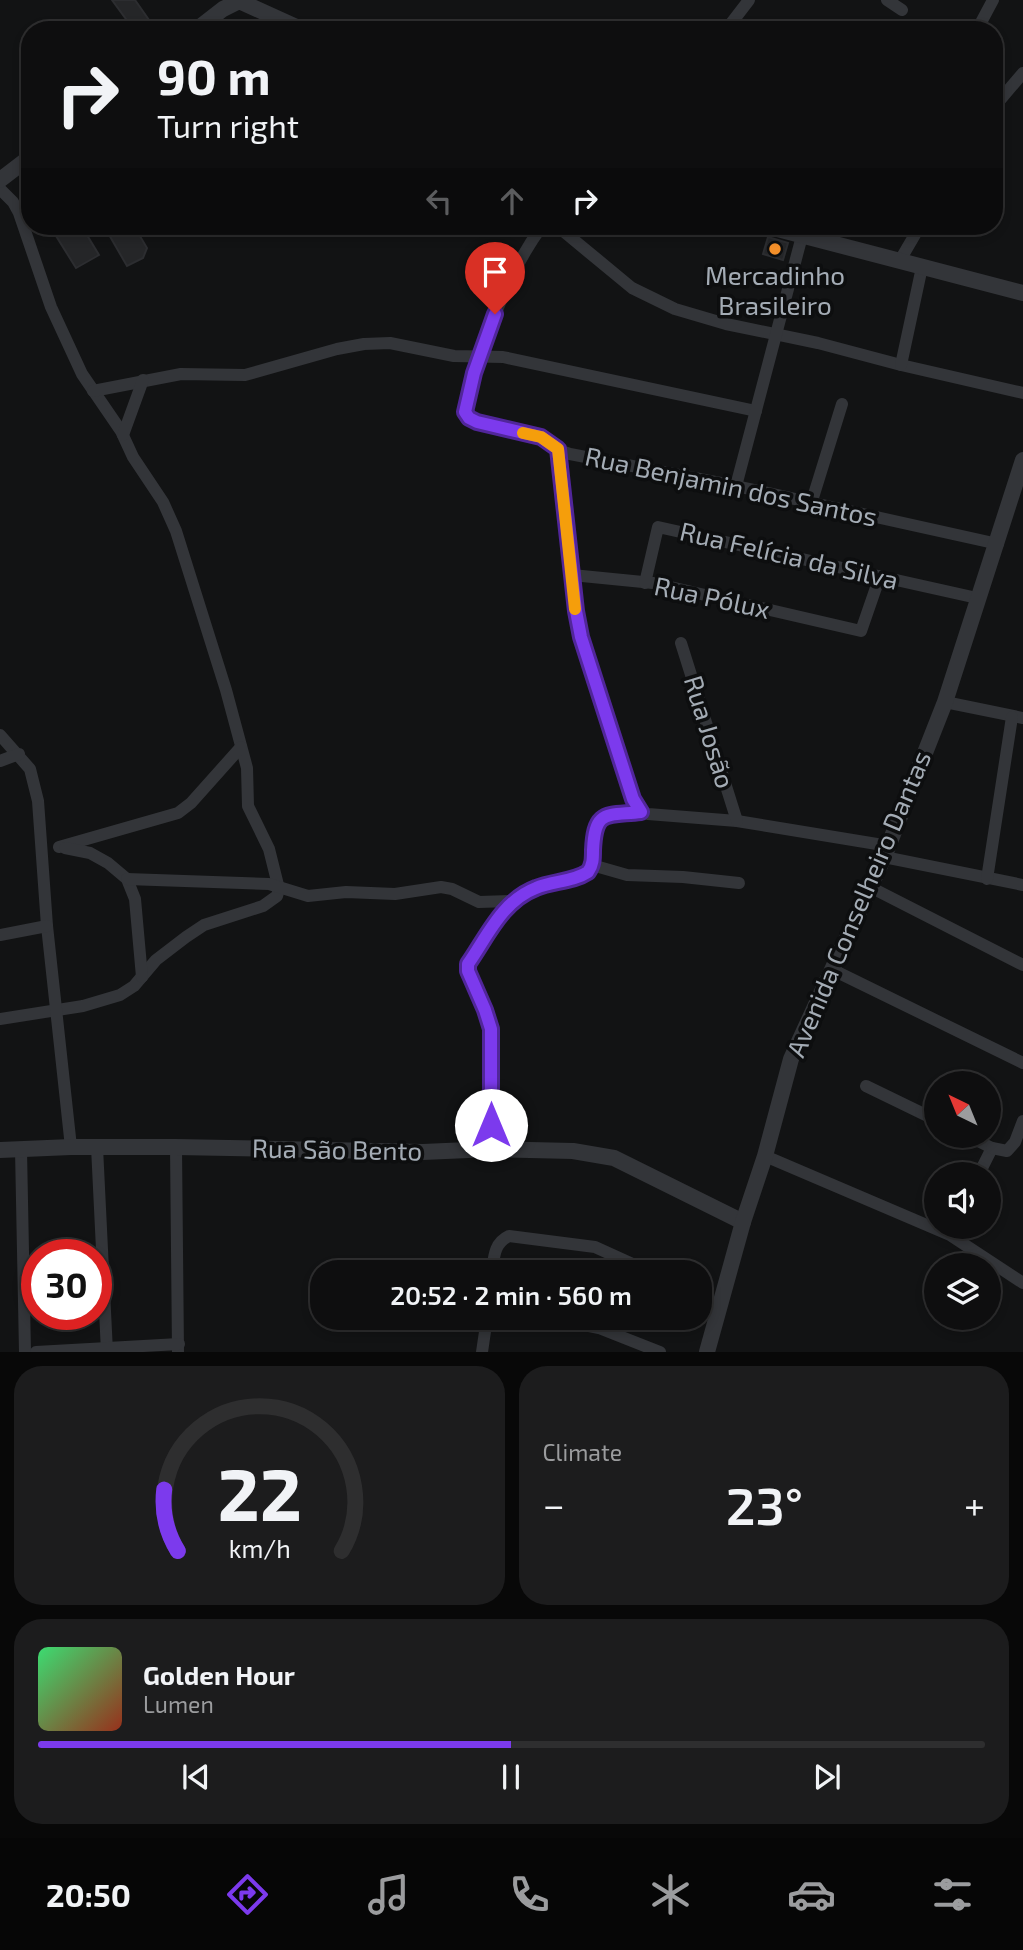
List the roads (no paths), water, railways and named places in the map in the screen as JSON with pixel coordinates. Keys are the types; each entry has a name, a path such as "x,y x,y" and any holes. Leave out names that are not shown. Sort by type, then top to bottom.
{"street":[{"path":"733,21 749,0"},
{"path":"887,0 902,10"},
{"path":"982,21 993,0"},
{"path":"208,21 239,1 283,21"},
{"path":"1003,96 1023,73"},
{"path":"0,180 21,164"},
{"path":"0,189 13,202 21,219"},
{"path":"0,1019 111,999 128,991 156,960 186,937 204,925 263,906 277,896 279,886 269,849 248,806 247,768 176,531 163,502 133,457 123,435 82,374 51,307 26,235"},
{"path":"479,356 511,273 536,235"},
{"path":"568,235 624,282 651,299 675,309 726,324 1023,393"},
{"path":"798,235 1023,293"},
{"path":"899,262 915,235"},
{"path":"736,486 802,236"},
{"path":"901,365 922,267"},
{"path":"93,391 181,374 245,375 365,344 390,343 454,356 503,357 756,411"},
{"name":"Rua Benjamin dos Santos","path":"479,356 465,406 469,418 477,422 541,437 569,454 736,486 998,544"},
{"path":"123,435 143,380"},
{"path":"811,504 842,404"},
{"path":"558,449 581,637 633,799 641,812"},
{"name":"Avenida Conselheiro Dantas","path":"707,1352 791,1059 887,851 945,702 1023,460"},
{"name":"Rua Felícia da Silva","path":"645,583 657,527 977,598"},
{"name":"Rua Pólux","path":"572,575 645,583 861,631 880,576"},
{"name":"Rua Josão","path":"681,643 737,821"},
{"path":"945,702 1017,717 987,878"},
{"path":"0,736 30,769 38,801 47,926 71,1147"},
{"path":"41,849 59,847 178,813 191,803 241,747"},
{"path":"0,761 19,754"},
{"path":"491,1149 491,1029 467,967 495,922 514,901 533,889 583,876 588,872 592,865 597,823 610,814 641,812 737,821 887,851 1023,885"},
{"path":"59,847 76,848 90,853 108,863 127,879 135,899 142,977"},
{"path":"592,865 627,875 739,883"},
{"path":"127,879 279,886 308,896 346,892 395,894 441,887 452,889 479,902 514,901"},
{"path":"870,887 1023,965"},
{"path":"0,935 47,926"},
{"path":"833,970 1023,1063"},
{"path":"866,1086 924,1114"},
{"path":"985,1162 992,1148 1007,1150 1015,1142 1023,1121"},
{"path":"97,1147 107,1350"},
{"path":"36,1352 179,1348 176,1147"},
{"name":"Rua São Bento","path":"0,1150 176,1147 573,1152 614,1158 743,1222"},
{"path":"20,1150 25,1352"},
{"path":"765,1156 924,1220"},
{"path":"494,1260 496,1247 509,1236 586,1244 626,1260"},
{"path":"963,1239 1023,1283"},
{"path":"712,1304 718,1307"},
{"path":"482,1352 485,1330"},
{"path":"604,1330 660,1352"}],"place":[{"name":"Mercadinho Brasileiro","path":"775,249"}]}
